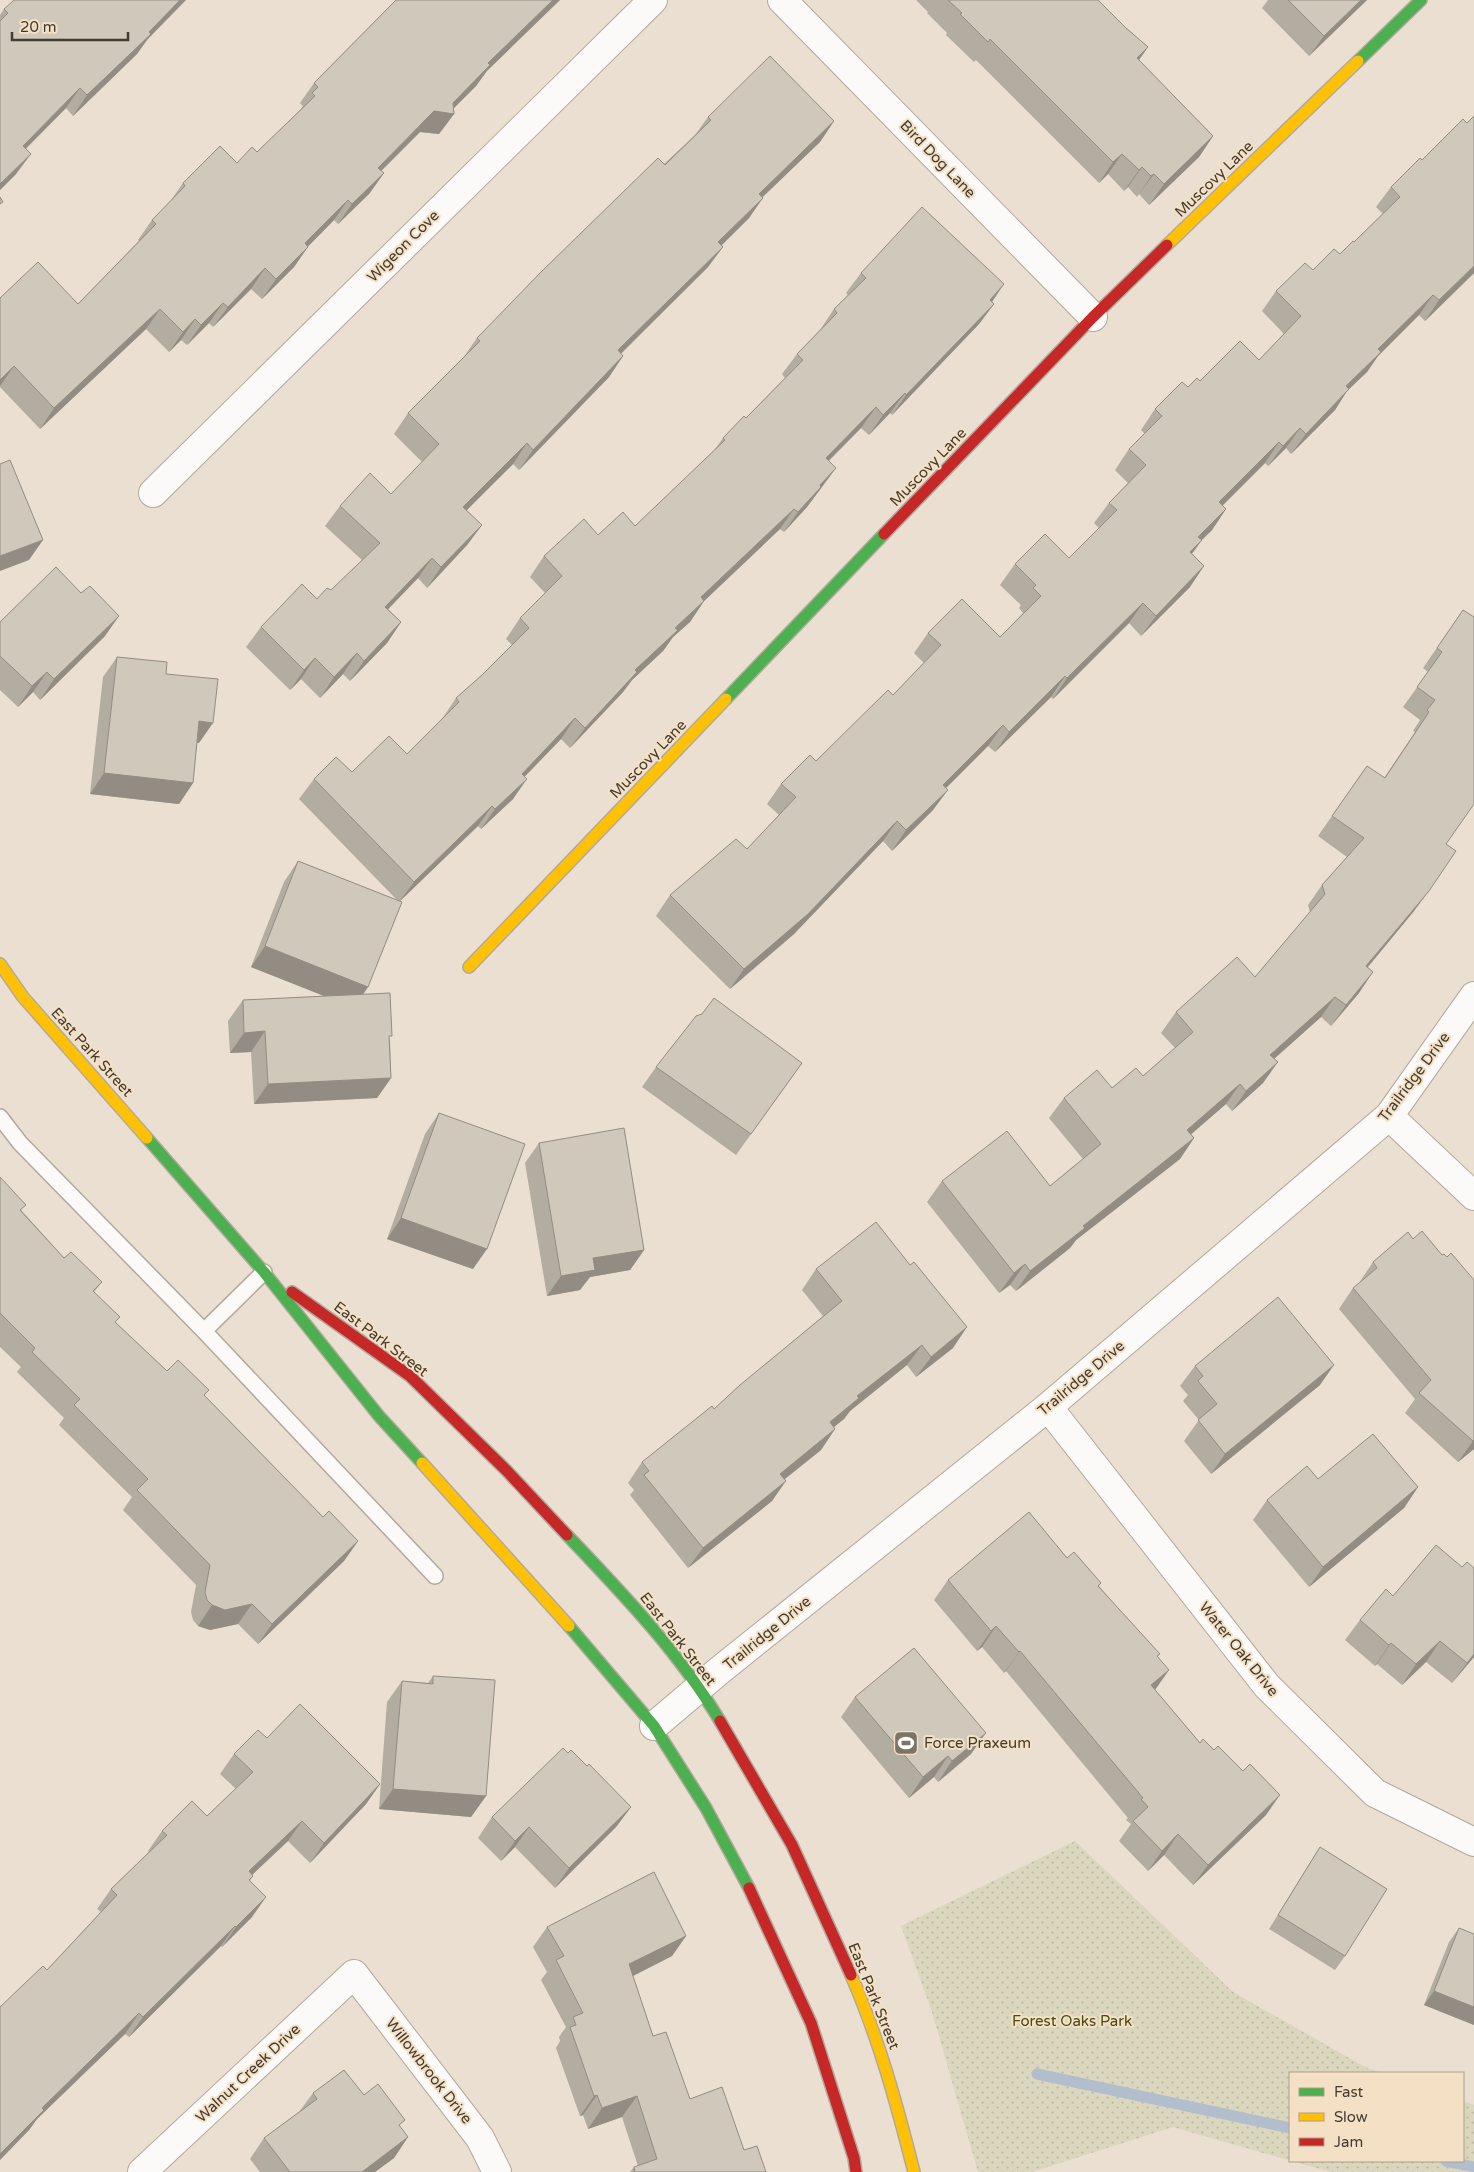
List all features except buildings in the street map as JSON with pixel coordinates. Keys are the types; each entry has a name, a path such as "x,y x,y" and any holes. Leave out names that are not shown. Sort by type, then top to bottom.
{"street":[{"name":"Wigeon Cove","path":"153,493 653,0"},
{"name":"Bird Dog Lane","path":"782,0 1093,317"},
{"name":"Muscovy Lane","path":"469,967 1093,317 1421,0"},
{"name":"East Park Street","path":"0,964 23,997 264,1272 379,1416 576,1633 654,1726 706,1808 760,1906 810,2023 854,2158 856,2172"},
{"name":"Trailridge Drive","path":"654,1726 1048,1407 1389,1116 1474,996"},
{"path":"1389,1116 1474,1196"},
{"name":"East Park Street","path":"264,1272 410,1376 506,1470 622,1593 700,1688 792,1845 866,2009 890,2079 914,2172"},
{"name":"Water Oak Drive","path":"1048,1407 1267,1686 1375,1793 1474,1842"},
{"name":"Walnut Creek Drive","path":"142,2172 354,1974"},
{"name":"Willowbrook Drive","path":"354,1974 480,2138 497,2172"}],"lane":[{"path":"0,1117 20,1143 204,1331 434,1576"},
{"path":"204,1331 264,1272"}],"green space":[{"name":"Forest Oaks Park","path":"1075,1841 1233,1992 1365,2067 1379,2072 1289,2072 1289,2161 1173,2127 1032,2172 978,2172 932,2012 901,1926"},
{"path":"1464,2101 1474,2105 1474,2172 1330,2172 1295,2162 1464,2162"}],"waterway":[{"path":"1037,2074 1289,2128"},
{"path":"1451,2162 1474,2167"}],"traffic: fast":[{"path":"1358,61 1421,0"},
{"path":"726,699 884,534"},
{"path":"147,1138 264,1272 379,1416 422,1463"},
{"path":"567,1535 629,1601 668,1647 687,1671 720,1721"},
{"path":"569,1626 654,1726 706,1808 749,1888"}],"traffic: slow":[{"path":"1167,245 1358,61"},
{"path":"469,967 726,699"},
{"path":"0,964 23,997 147,1138"},
{"path":"422,1463 569,1626"},
{"path":"851,1975 887,2072 914,2172"}],"traffic: jam":[{"path":"884,534 1093,317 1167,245"},
{"path":"292,1292 410,1376 506,1470 567,1535"},
{"path":"720,1721 792,1845 851,1975"},
{"path":"749,1888 811,2023 854,2158 856,2172"}],"place":[{"name":"Force Praxeum","path":"906,1743"}]}
